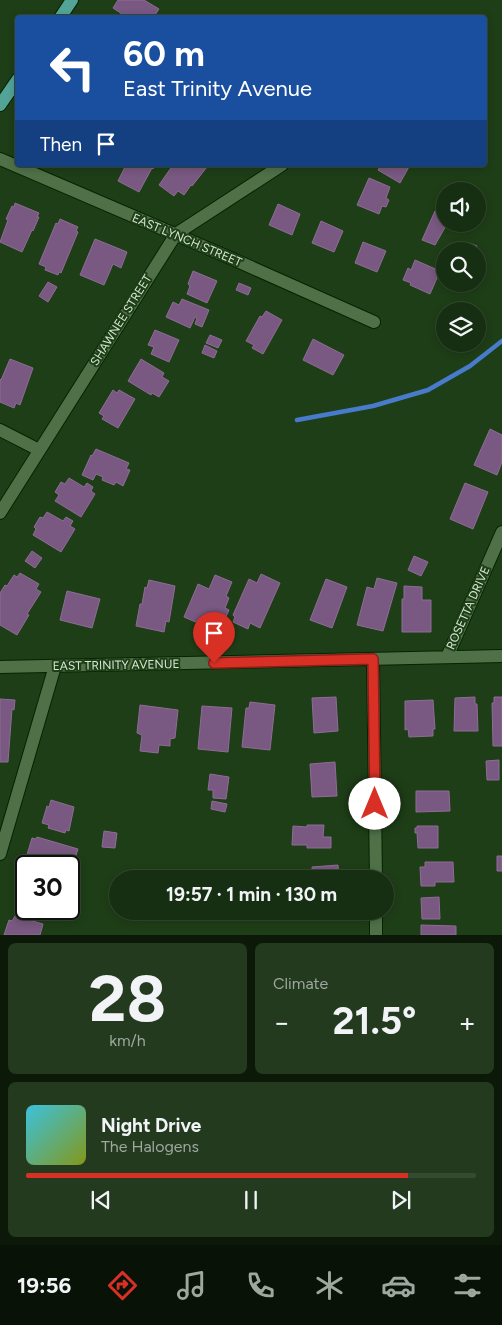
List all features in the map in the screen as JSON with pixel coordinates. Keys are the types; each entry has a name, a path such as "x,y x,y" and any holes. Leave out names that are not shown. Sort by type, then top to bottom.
{"main road":[{"path":"62,15 72,0"},
{"path":"0,105 15,83"}],"street":[{"name":"EAST LYNCH STREET","path":"0,159 15,165"},
{"name":"EAST LYNCH STREET","path":"19,167 374,322"},
{"name":"SHAWNEE STREET","path":"0,513 176,234 279,167"},
{"path":"0,430 39,450"},
{"name":"ROSETTA DRIVE","path":"447,657 502,532"},
{"name":"EAST TRINITY AVENUE","path":"0,667 502,656"},
{"path":"373,659 376,870"},
{"path":"0,854 55,666"},
{"path":"376,920 376,935"}],"building":[{"path":"118,0 144,0 159,9 155,15 124,15 113,8"},
{"path":"125,167 154,167 139,192 118,181"},
{"path":"172,167 207,167 184,195 178,191 174,196 159,185"},
{"path":"380,167 409,167 400,183 378,170"},
{"path":"369,178 390,187 386,198 389,200 386,207 382,206 379,214 357,205"},
{"path":"15,203 39,213 33,231 22,252 0,242 8,220 6,219"},
{"path":"278,204 300,214 292,235 269,225"},
{"path":"435,211 436,232 442,232 435,245 422,240"},
{"path":"60,219 78,227 76,231 78,232 61,273 59,272 58,275 45,270 46,267 39,264 56,223 58,224"},
{"path":"321,221 343,231 334,252 312,243"},
{"path":"95,239 127,252 121,268 113,264 104,285 80,275"},
{"path":"363,242 386,251 377,272 355,263"},
{"path":"415,260 436,269 436,280 430,294 403,280 408,268 411,270"},
{"path":"193,271 217,281 207,303 187,294 190,286 188,284"},
{"path":"48,282 57,287 48,302 39,296"},
{"path":"239,283 251,288 248,295 236,290"},
{"path":"182,299 209,310 202,327 195,324 197,318 195,317 190,328 166,317 173,302 179,305"},
{"path":"266,311 282,320 263,354 252,348 254,345 246,341 260,316 262,317"},
{"path":"155,330 179,340 169,362 151,354 154,347 148,345"},
{"path":"210,335 222,340 218,348 206,343"},
{"path":"313,339 344,355 333,375 303,360"},
{"path":"205,345 217,351 214,358 202,353"},
{"path":"10,359 33,368 20,405 16,403 14,408 0,402 0,379"},
{"path":"141,359 164,373 162,377 169,381 159,397 152,393 151,395 128,381"},
{"path":"113,390 117,393 119,390 135,399 118,428 102,419 104,416 99,413"},
{"path":"490,429 502,435 502,462 497,475 474,465"},
{"path":"96,449 129,463 126,469 130,470 123,486 116,482 114,485 102,480 103,477 96,474 93,480 82,475 91,455"},
{"path":"69,478 84,487 87,483 93,487 91,491 95,494 81,517 55,501 59,495 55,492 61,482 65,484"},
{"path":"465,483 488,492 473,529 450,519"},
{"path":"47,512 63,521 66,517 73,521 70,526 75,529 61,552 33,535 36,529 34,527 40,517 43,518"},
{"path":"32,551 42,558 35,568 25,561"},
{"path":"414,556 428,562 421,576 408,570"},
{"path":"20,573 39,584 36,589 41,592 27,614 29,615 17,635 0,625 0,593 14,575 17,577"},
{"path":"261,574 280,583 260,628 250,623 248,629 233,622 235,617 233,615 249,579 257,583"},
{"path":"215,575 232,582 226,596 229,598 225,608 229,610 219,632 184,617 198,584 209,589"},
{"path":"377,578 397,583 383,631 357,625 367,587 374,589"},
{"path":"326,579 347,587 332,628 310,620"},
{"path":"149,580 175,586 169,622 166,621 164,632 136,626 140,604 142,604 145,587 147,588"},
{"path":"404,586 422,587 422,600 431,600 431,632 402,632"},
{"path":"67,591 100,599 92,628 60,620"},
{"path":"336,697 338,731 314,733 312,698"},
{"path":"475,697 478,731 454,731 455,698"},
{"path":"494,697 502,697 502,746 493,746 492,703 494,703"},
{"path":"0,699 15,700 14,710 12,709 8,762 0,762"},
{"path":"433,700 435,729 433,729 433,736 409,737 408,729 405,730 405,701"},
{"path":"250,702 275,705 270,750 242,747 246,708 249,708"},
{"path":"140,705 178,710 175,738 170,739 170,746 159,745 158,753 140,751 142,735 137,733"},
{"path":"202,706 232,708 228,752 198,749"},
{"path":"499,760 499,780 487,780 486,761"},
{"path":"335,762 337,796 312,797 310,764"},
{"path":"210,774 229,777 226,799 213,798 213,790 208,790"},
{"path":"416,791 449,791 450,811 416,812"},
{"path":"51,800 74,807 69,831 66,830 65,833 48,828 49,825 42,823 47,806 49,807"},
{"path":"212,801 227,804 225,812 211,809"},
{"path":"307,825 324,825 323,837 331,837 331,848 307,848 307,845 292,845 293,826 307,827"},
{"path":"417,826 438,826 438,848 418,848 417,833 415,833"},
{"path":"104,831 117,833 115,848 102,847"},
{"path":"37,837 78,849 76,855 27,855 32,838 36,839"},
{"path":"497,856 502,856 502,871 497,871"},
{"path":"425,862 453,862 454,882 435,882 435,886 421,886 420,867 425,867"},
{"path":"338,865 338,870 312,870 312,867"},
{"path":"439,897 440,919 422,919 421,898"},
{"path":"15,916 15,920 29,920 43,924 40,935 4,935 9,920 12,921"},
{"path":"421,925 456,926 456,935 421,935"}],"waterway":[{"path":"297,420 373,406 428,390 470,366 502,341"}],"route":[{"path":"214,663 373,659 375,804"}]}
